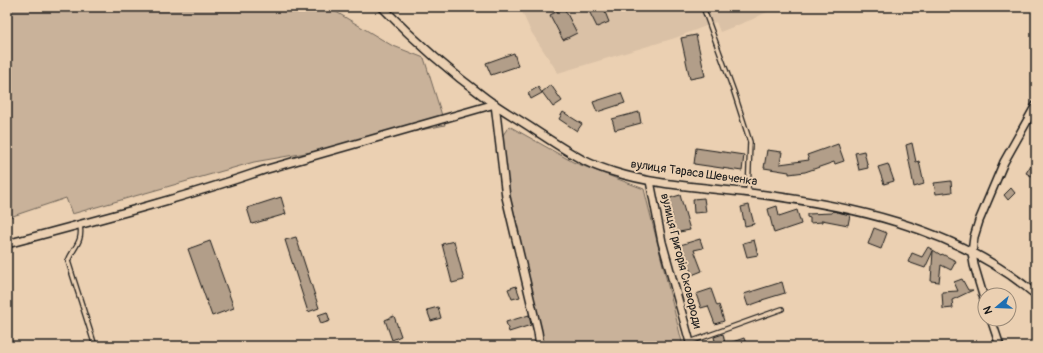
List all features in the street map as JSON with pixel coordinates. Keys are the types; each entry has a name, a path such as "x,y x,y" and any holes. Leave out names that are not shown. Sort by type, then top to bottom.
{"street":[{"name":"вулиця Тараса Шевченка","path":"382,7 397,23 447,67 487,99 585,161 616,173 650,181 783,197 881,216 911,226 972,253 1013,278 1036,295"},
{"path":"7,244 80,225 264,170 495,104 506,197 540,346"},
{"path":"980,287 972,253 974,236 979,220 1004,162 1036,105"},
{"name":"вулиця Григорія Сковороди","path":"650,181 662,242 690,344"},
{"path":"994,327 1000,346"}],"lane":[{"path":"703,7 734,92 750,142 748,192"},
{"path":"80,225 82,234 80,241 68,261 95,346"},
{"path":"690,344 782,309"}],"shaded area":[{"path":"7,7 328,7 391,45 424,58 445,125 340,147 254,162 72,214 66,198 7,218"},
{"path":"520,7 771,7 769,11 753,19 720,32 716,22 675,38 558,73 530,30"},
{"path":"509,126 573,162 644,189 683,346 538,346 525,284 511,235 502,183 503,135"}],"building":[{"path":"587,7 603,7 609,22 597,27"},
{"path":"564,8 577,33 563,40 550,15"},
{"path":"696,35 705,76 690,79 681,38"},
{"path":"514,53 518,66 491,75 486,63"},
{"path":"551,85 562,101 553,107 542,92"},
{"path":"538,87 542,93 531,99 528,93"},
{"path":"621,93 625,103 597,112 593,102"},
{"path":"563,112 582,124 577,131 559,119"},
{"path":"639,112 641,123 615,130 612,119"},
{"path":"912,143 916,162 919,161 924,184 914,187 906,145"},
{"path":"838,144 844,161 835,164 834,162 805,172 789,174 789,172 764,168 767,150 782,152 780,164 809,160 807,155"},
{"path":"696,148 744,155 742,171 694,164"},
{"path":"864,151 868,168 859,170 855,153"},
{"path":"1036,157 1036,179 1026,173"},
{"path":"888,164 894,181 884,184 878,167"},
{"path":"951,181 952,192 936,194 934,183"},
{"path":"1011,188 1015,193 1008,200 1004,195"},
{"path":"680,195 690,230 674,233 671,220 673,219 667,199"},
{"path":"281,197 286,214 252,224 247,208"},
{"path":"704,198 706,212 694,213 693,199"},
{"path":"749,205 754,224 745,226 741,207"},
{"path":"777,206 779,216 797,210 801,224 774,233 768,209"},
{"path":"833,211 850,215 848,225 822,220 822,222 810,223 810,218 807,217 807,214 832,213"},
{"path":"874,228 887,233 881,249 868,244"},
{"path":"296,237 319,308 308,312 285,240"},
{"path":"700,239 703,248 694,250 702,271 692,275 684,253 680,254 677,246"},
{"path":"754,240 758,255 747,257 743,243"},
{"path":"210,241 234,308 212,316 188,249"},
{"path":"454,241 464,280 452,283 442,244"},
{"path":"928,247 941,255 942,254 956,261 951,270 941,265 939,282 931,281 933,251 925,268 908,262 912,253 922,257"},
{"path":"962,279 968,290 973,290 952,300 953,308 943,309 942,292 958,291 954,282"},
{"path":"782,282 785,293 748,306 744,294"},
{"path":"516,286 520,297 512,299 508,289"},
{"path":"711,289 717,306 719,305 724,321 715,324 708,306 701,308 696,294"},
{"path":"438,307 441,318 431,321 427,310"},
{"path":"327,312 330,321 321,324 318,315"},
{"path":"529,315 531,325 509,332 506,322"},
{"path":"394,316 401,336 392,340 385,320"},
{"path":"723,334 725,343 716,345 714,337"},
{"path":"744,338 747,346 724,345"}]}
